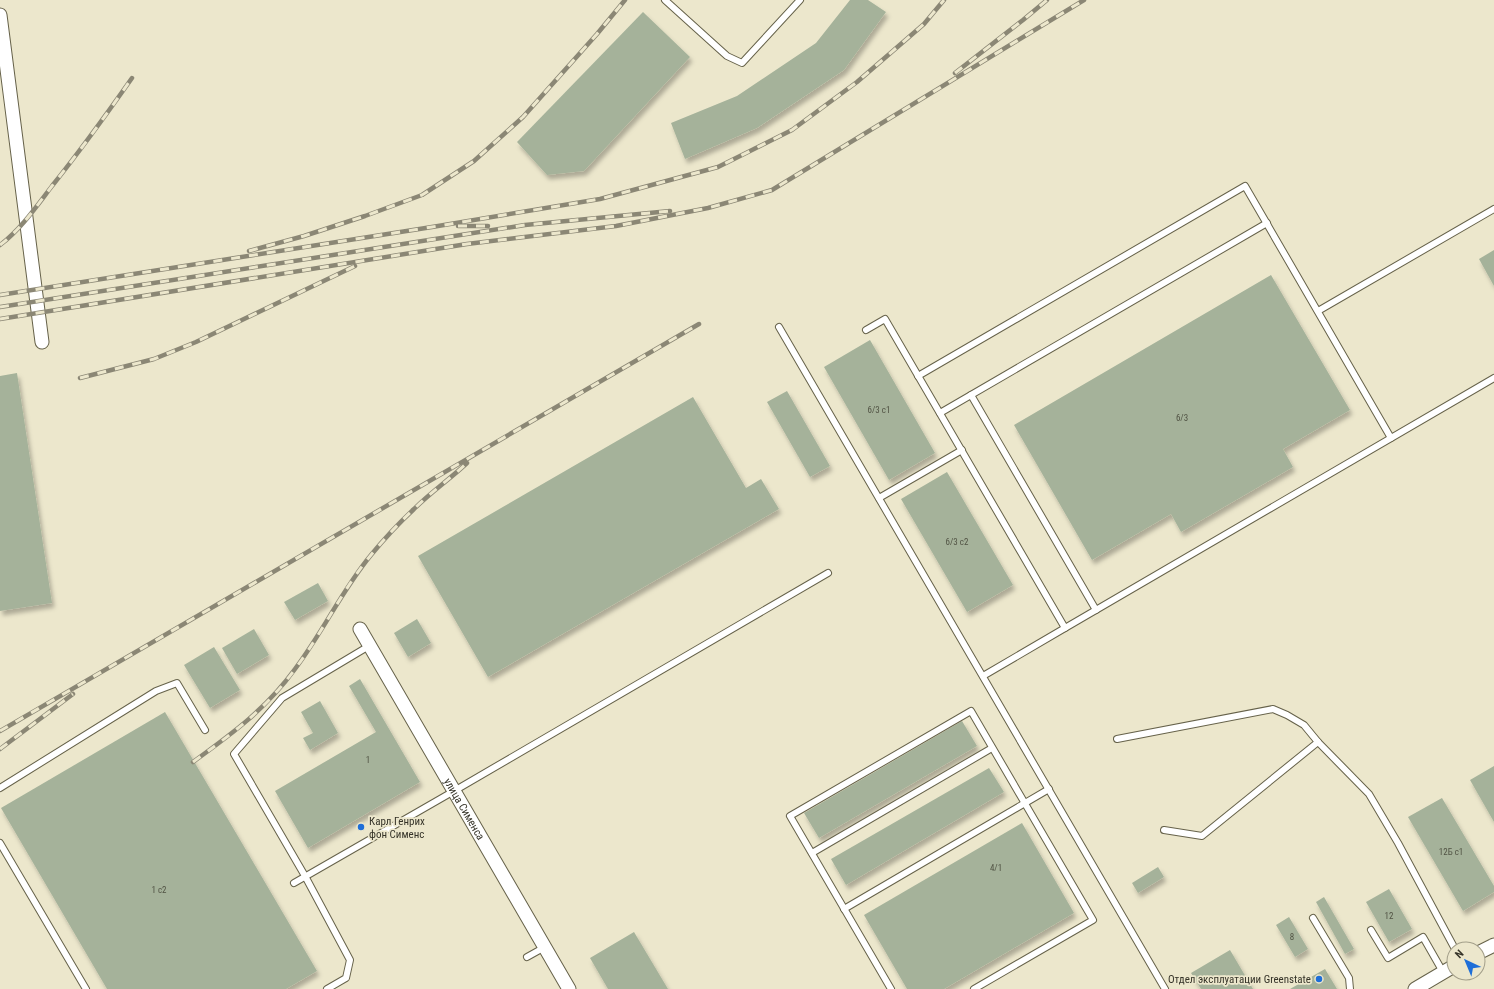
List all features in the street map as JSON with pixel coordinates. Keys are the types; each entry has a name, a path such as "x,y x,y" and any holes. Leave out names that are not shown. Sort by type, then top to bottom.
{"street":[{"path":"0,15 42,342"},
{"name":"улица Сименса","path":"360,629 569,989"},
{"path":"1415,989 1446,971"}],"lane":[{"path":"665,0 727,56 742,63 800,0"},
{"path":"918,376 1245,186 1391,438"},
{"path":"1318,311 1494,209"},
{"path":"940,413 1267,223"},
{"path":"866,330 885,319 1065,628"},
{"path":"779,327 1166,989"},
{"path":"983,676 1494,378"},
{"path":"971,395 1096,610"},
{"path":"879,498 962,450"},
{"path":"294,882 454,791 828,573"},
{"path":"327,989 346,978 350,960 305,876 234,754 282,698 369,646"},
{"path":"0,788 156,691 177,683 205,730"},
{"path":"1117,739 1273,709 1304,725 1318,742 1369,794 1398,843 1451,941"},
{"path":"891,989 790,816 971,711 1093,920 974,989"},
{"path":"1164,830 1202,836 1318,742"},
{"path":"812,853 992,748"},
{"path":"844,909 1049,789"},
{"path":"0,843 86,989"},
{"path":"1314,918 1349,978 1350,989"},
{"path":"1371,930 1388,958 1423,937 1446,965"},
{"path":"527,957 545,947"}],"building":[{"path":"850,0 868,0 886,12 844,70 757,128 685,159 671,123 737,96 816,43"},
{"path":"643,12 690,57 584,171 547,175 517,142"},
{"path":"1494,250 1494,286 1479,259"},
{"path":"1271,275 1350,410 1283,449 1293,467 1181,532 1171,514 1092,560 1014,425"},
{"path":"870,340 935,453 889,480 824,367"},
{"path":"17,373 52,603 0,611 0,376"},
{"path":"787,391 830,466 810,477 767,402"},
{"path":"693,397 746,488 761,479 779,509 488,677 418,556"},
{"path":"947,472 1013,585 967,612 901,499"},
{"path":"318,583 328,601 295,620 284,602"},
{"path":"417,619 431,643 408,657 394,633"},
{"path":"254,629 269,655 237,674 222,648"},
{"path":"214,647 240,690 210,708 184,665"},
{"path":"360,679 420,782 308,848 275,791 376,732 349,686"},
{"path":"320,701 338,733 310,750 303,738 313,733 301,712"},
{"path":"165,712 317,971 286,989 107,989 1,808"},
{"path":"962,721 977,746 819,838 804,813"},
{"path":"1494,766 1494,822 1470,780"},
{"path":"989,768 1004,792 846,885 831,859"},
{"path":"1442,798 1494,886 1494,892 1463,911 1408,817"},
{"path":"1022,823 1074,913 944,989 907,989 864,915"},
{"path":"1158,867 1164,877 1138,893 1132,883"},
{"path":"1389,889 1412,929 1389,942 1366,902"},
{"path":"1324,897 1354,949 1345,954 1316,902"},
{"path":"1289,917 1308,949 1295,957 1276,925"},
{"path":"634,932 668,989 608,989 590,958"},
{"path":"1230,950 1253,989 1201,989 1191,973"},
{"name":"Отдел эксплуатации Greenstate","path":"1325,969 1337,989 1290,989"}],"railway":[{"path":"249,251 304,236 422,195 474,161 523,117 597,34 625,0"},
{"path":"0,295 600,199 718,167 792,130 857,82 924,24 944,0"},
{"path":"955,73 1047,0"},
{"path":"0,319 467,244 616,226 708,208 772,190 1084,0"},
{"path":"0,245 15,232 34,210 132,78"},
{"path":"0,307 525,225 670,211"},
{"path":"458,226 488,226"},
{"path":"80,378 154,359 196,342 355,266"},
{"path":"0,731 699,324"},
{"path":"193,762 248,720 284,683 315,640 351,582 376,549 397,525 420,503 467,463"},
{"path":"0,749 73,694"}],"place":[{"name":"Карл Генрих фон Сименс","path":"361,827"},
{"name":"Отдел эксплуатации Greenstate","path":"1319,979"}]}
